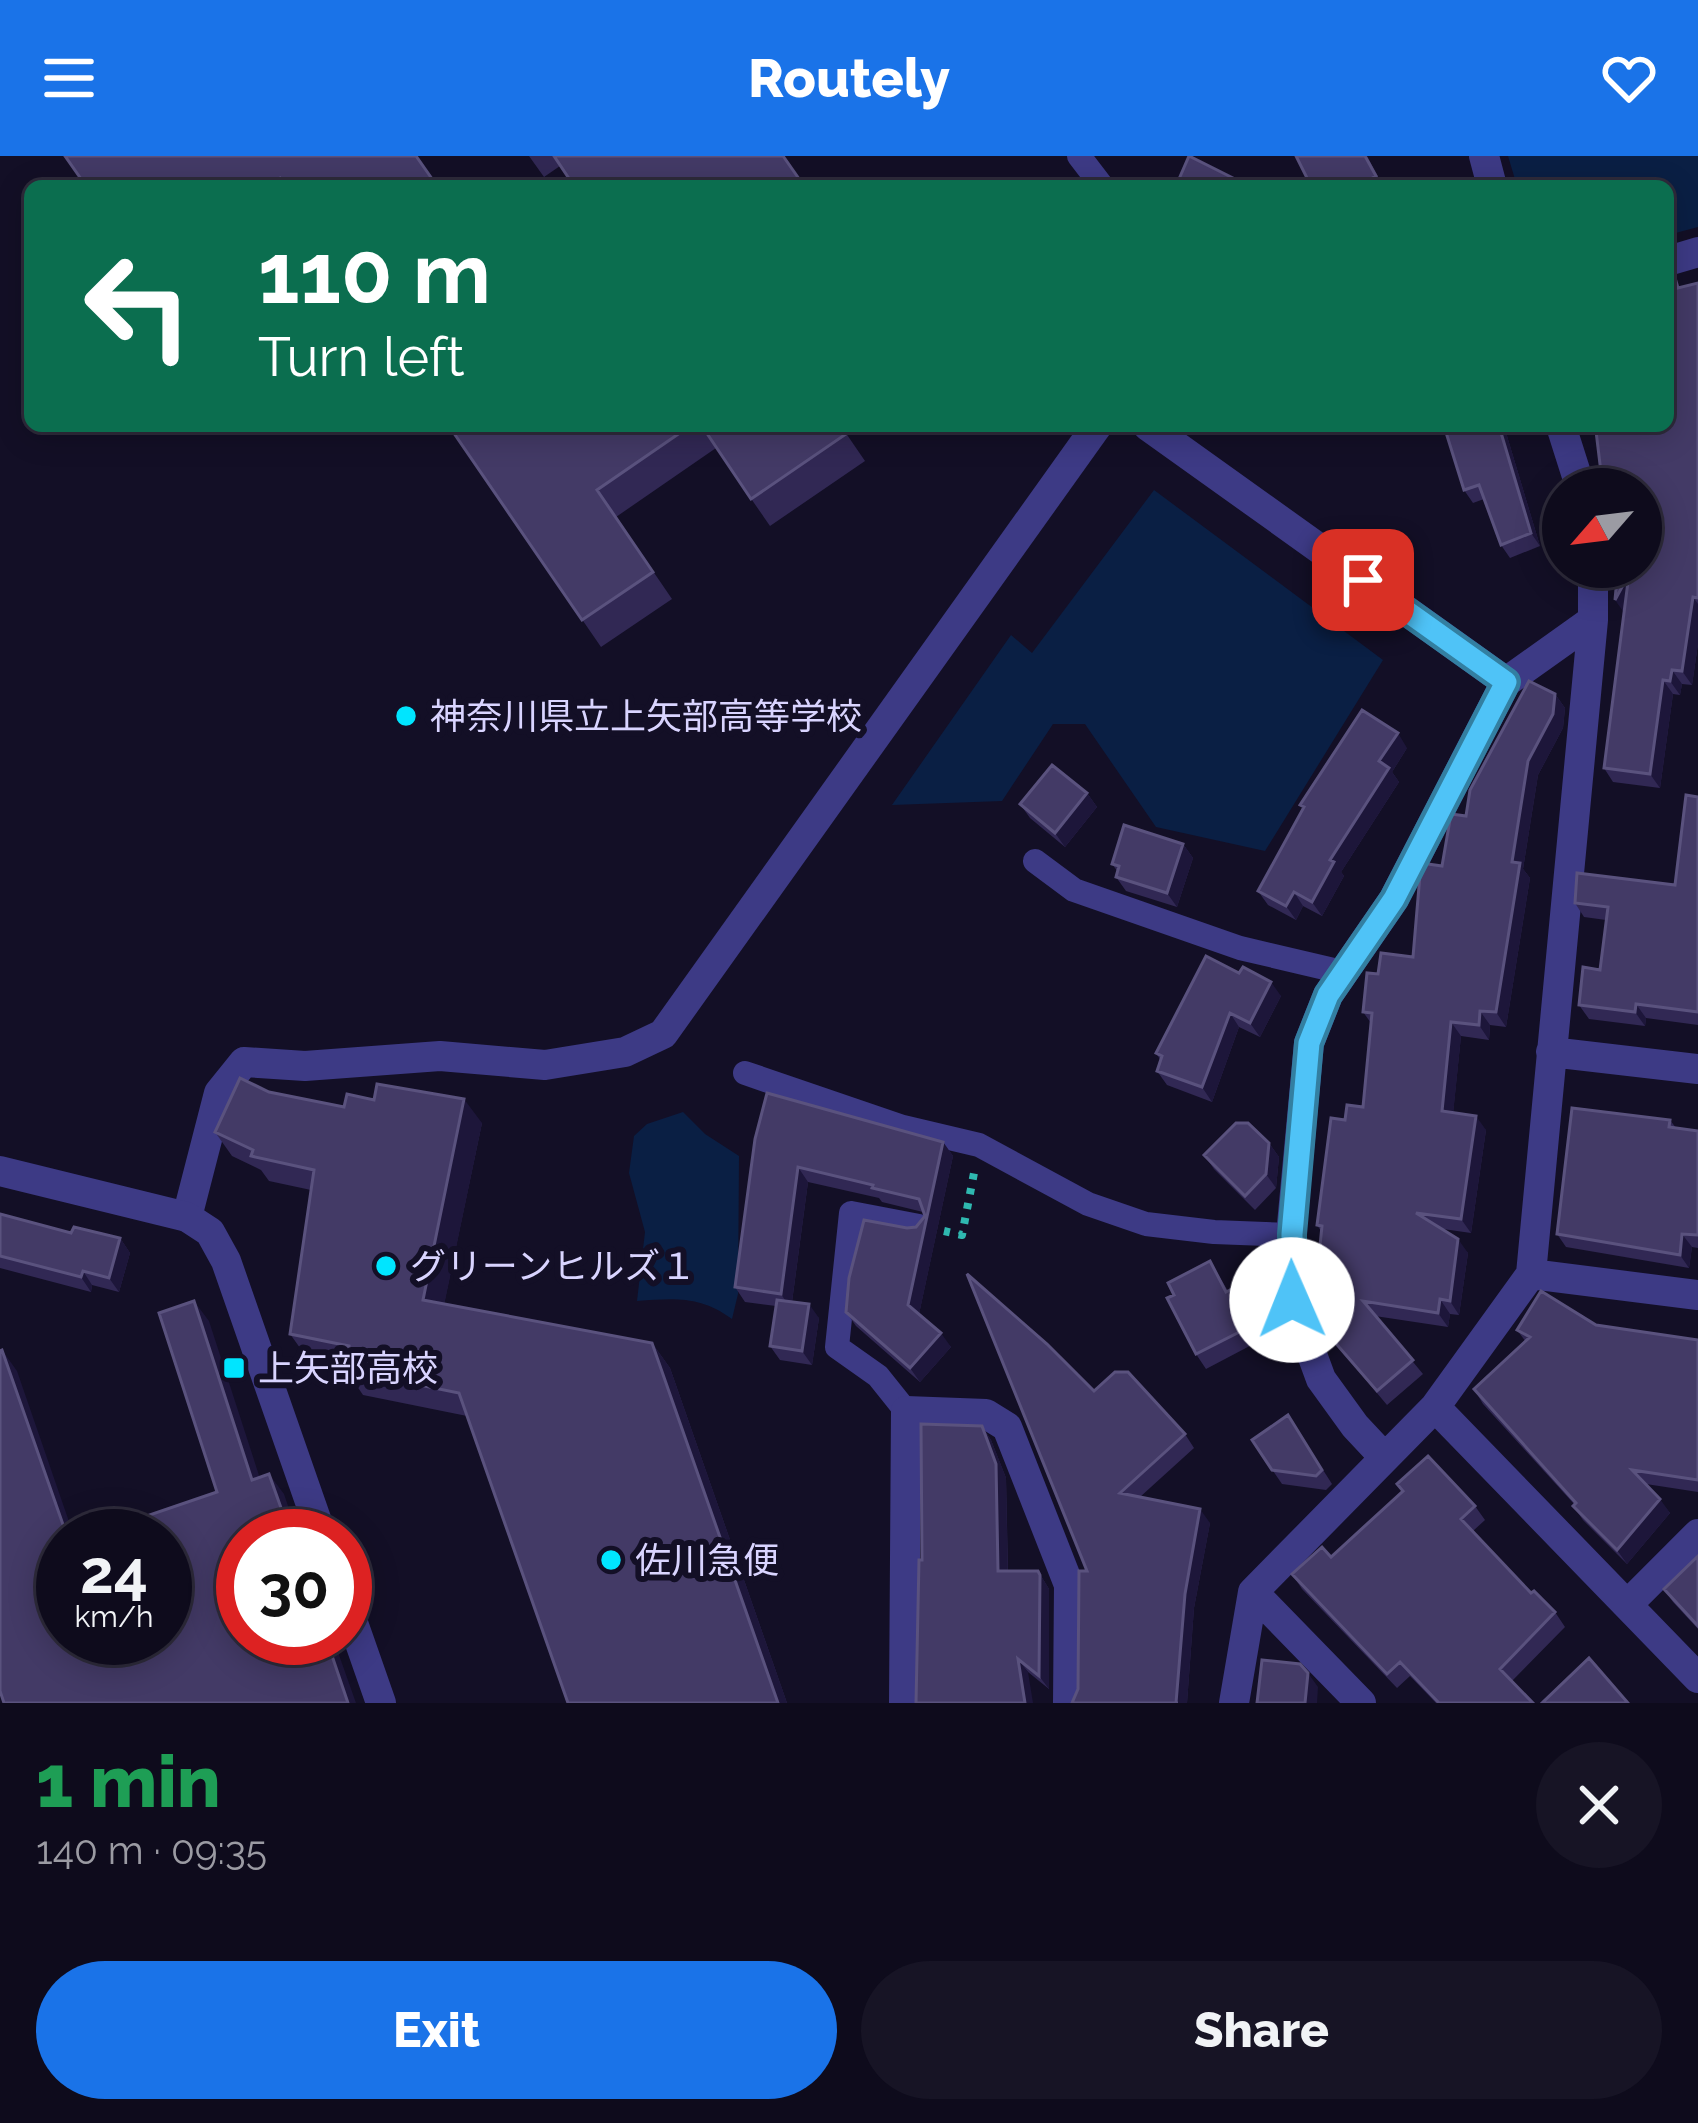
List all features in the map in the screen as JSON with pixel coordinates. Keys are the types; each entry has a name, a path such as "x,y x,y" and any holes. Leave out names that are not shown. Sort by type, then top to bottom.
{"street":[{"path":"187,1216 219,1093 244,1061 305,1066 440,1056 545,1065 625,1052 663,1034 1093,432"},
{"path":"1156,432 1506,682"},
{"path":"1563,432 1574,468"},
{"path":"1234,1703 1252,1592 1435,1407 1531,1274 1594,588"},
{"path":"1384,1457 1354,1426 1321,1379 1292,1300 1292,1234 1309,1043 1328,995 1394,899 1506,682 1594,620"},
{"path":"1551,1052 1698,1069"},
{"path":"0,1171 187,1216 210,1232 226,1261 313,1509"},
{"path":"1531,1274 1698,1295"},
{"path":"1435,1407 1698,1678"},
{"path":"904,1703 906,1411 986,1414 1006,1427 1069,1586 1068,1703"},
{"path":"1628,1604 1698,1534"},
{"path":"1252,1592 1361,1703"},
{"path":"368,1665 381,1703"}],"lane":[{"path":"1079,156 1097,180"},
{"path":"1035,861 1074,890 1240,948 1342,972"},
{"path":"745,1073 903,1127 980,1145 1088,1204 1146,1224 1292,1234"},
{"path":"906,1411 878,1376 837,1347 851,1213 920,1226"}],"path":[{"path":"920,1226 962,1235 980,1145"}],"water":[{"path":"1508,156 1698,156 1698,227 1674,233 1674,180 1515,180"},
{"path":"1154,490 1383,660 1265,851 1156,827 1085,724 1053,724 1002,801 892,805 1011,635 1032,653"},
{"path":"683,1112 705,1134 739,1156 738,1294 732,1319 687,1300 637,1301 645,1232 629,1173 634,1136 647,1124"}],"building":[{"path":"65,156 416,156 433,180 280,178 82,180"},
{"path":"554,156 783,156 800,180 570,180"},
{"path":"1189,156 1237,180 1179,180"},
{"path":"1296,156 1365,156 1376,176 1368,180 1308,180"},
{"path":"1674,274 1678,288 1698,283 1698,598 1693,597 1682,671 1672,670 1670,681 1663,680 1650,774 1604,768 1627,588 1662,588 1662,468 1600,468 1596,432 1674,432"},
{"path":"453,432 681,432 597,490 653,572 582,620"},
{"path":"706,432 846,434 751,499"},
{"path":"1446,432 1501,432 1531,533 1501,545 1479,485 1464,490"},
{"path":"1529,681 1555,694 1553,714 1528,761 1512,862 1520,863 1496,1012 1480,1011 1479,1025 1451,1022 1442,1111 1476,1116 1461,1219 1416,1213 1458,1239 1450,1301 1440,1299 1438,1313 1363,1301 1413,1360 1377,1391 1320,1325 1325,1286 1316,1285 1322,1226 1317,1225 1331,1118 1345,1120 1347,1105 1363,1107 1372,1013 1363,1012 1367,973 1378,974 1381,953 1413,957 1421,863 1442,866 1451,814 1466,816 1470,790"},
{"path":"1362,710 1398,733 1379,761 1389,768 1330,860 1334,862 1312,902 1294,892 1286,906 1258,891 1304,807 1300,805"},
{"path":"1052,765 1087,793 1055,833 1020,804"},
{"path":"1686,795 1698,797 1698,1012 1636,1004 1635,1012 1579,1005 1583,967 1600,970 1608,907 1575,903 1577,873 1675,885"},
{"path":"1124,825 1183,844 1167,893 1116,877 1119,866 1112,864"},
{"path":"1206,956 1271,982 1250,1023 1230,1013 1202,1087 1157,1071 1162,1056 1156,1053"},
{"path":"240,1078 269,1092 344,1107 347,1094 374,1100 377,1084 464,1099 423,1300 652,1343 778,1703 568,1703 459,1393 346,1370 349,1346 290,1334 314,1170 251,1156 253,1150 215,1132"},
{"path":"767,1093 943,1142 908,1305 941,1333 910,1368 846,1312 864,1220 916,1227 925,1216 919,1199 798,1167 781,1294 735,1287 755,1139"},
{"path":"1572,1108 1670,1120 1669,1127 1698,1131 1698,1235 1682,1234 1680,1255 1557,1234"},
{"path":"1236,1123 1248,1123 1269,1143 1266,1174 1245,1196 1204,1155"},
{"path":"0,1214 71,1233 74,1227 120,1238 109,1278 83,1271 81,1277 0,1256"},
{"path":"1210,1261 1226,1292 1234,1288 1253,1325 1196,1354 1167,1298 1174,1295 1168,1283"},
{"path":"967,1274 1094,1391 1115,1372 1128,1372 1185,1434 1120,1493 1200,1509 1185,1594 1176,1703 1072,1703 1078,1689 1079,1571 1087,1571"},
{"path":"1541,1291 1596,1325 1698,1340 1698,1480 1632,1470 1660,1499 1617,1550 1573,1506 1576,1503 1474,1389 1530,1337 1517,1330"},
{"path":"777,1300 809,1304 802,1351 770,1346"},
{"path":"194,1301 252,1480 269,1474 281,1509 216,1509 216,1665 335,1665 348,1703 4,1703 0,1691 2,1350 58,1509 36,1509 36,1665 192,1665 192,1509 167,1509 217,1492 159,1313"},
{"path":"1288,1415 1322,1470 1316,1476 1272,1470 1252,1440"},
{"path":"921,1424 982,1426 996,1464 998,1571 1038,1571 1040,1575 1039,1676 1018,1659 1025,1703 916,1703"},
{"path":"1428,1456 1475,1506 1461,1519 1555,1612 1500,1669 1533,1703 1439,1703 1400,1662 1387,1674 1292,1574 1322,1547 1331,1557 1403,1491 1397,1484"},
{"path":"1698,1556 1698,1626 1664,1589"},
{"path":"1589,1658 1628,1703 1542,1703"},
{"path":"1262,1660 1300,1664 1308,1673 1305,1703 1257,1703"}],"place":[{"name":"神奈川県立上矢部高等学校","path":"406,716"},
{"name":"グリーンヒルズ１","path":"386,1266"},
{"name":"上矢部高校","path":"234,1368"},
{"name":"佐川急便","path":"611,1560"}],"route":[{"path":"1292,1300 1292,1234 1309,1043 1328,995 1394,899 1506,682 1363,580"}]}
